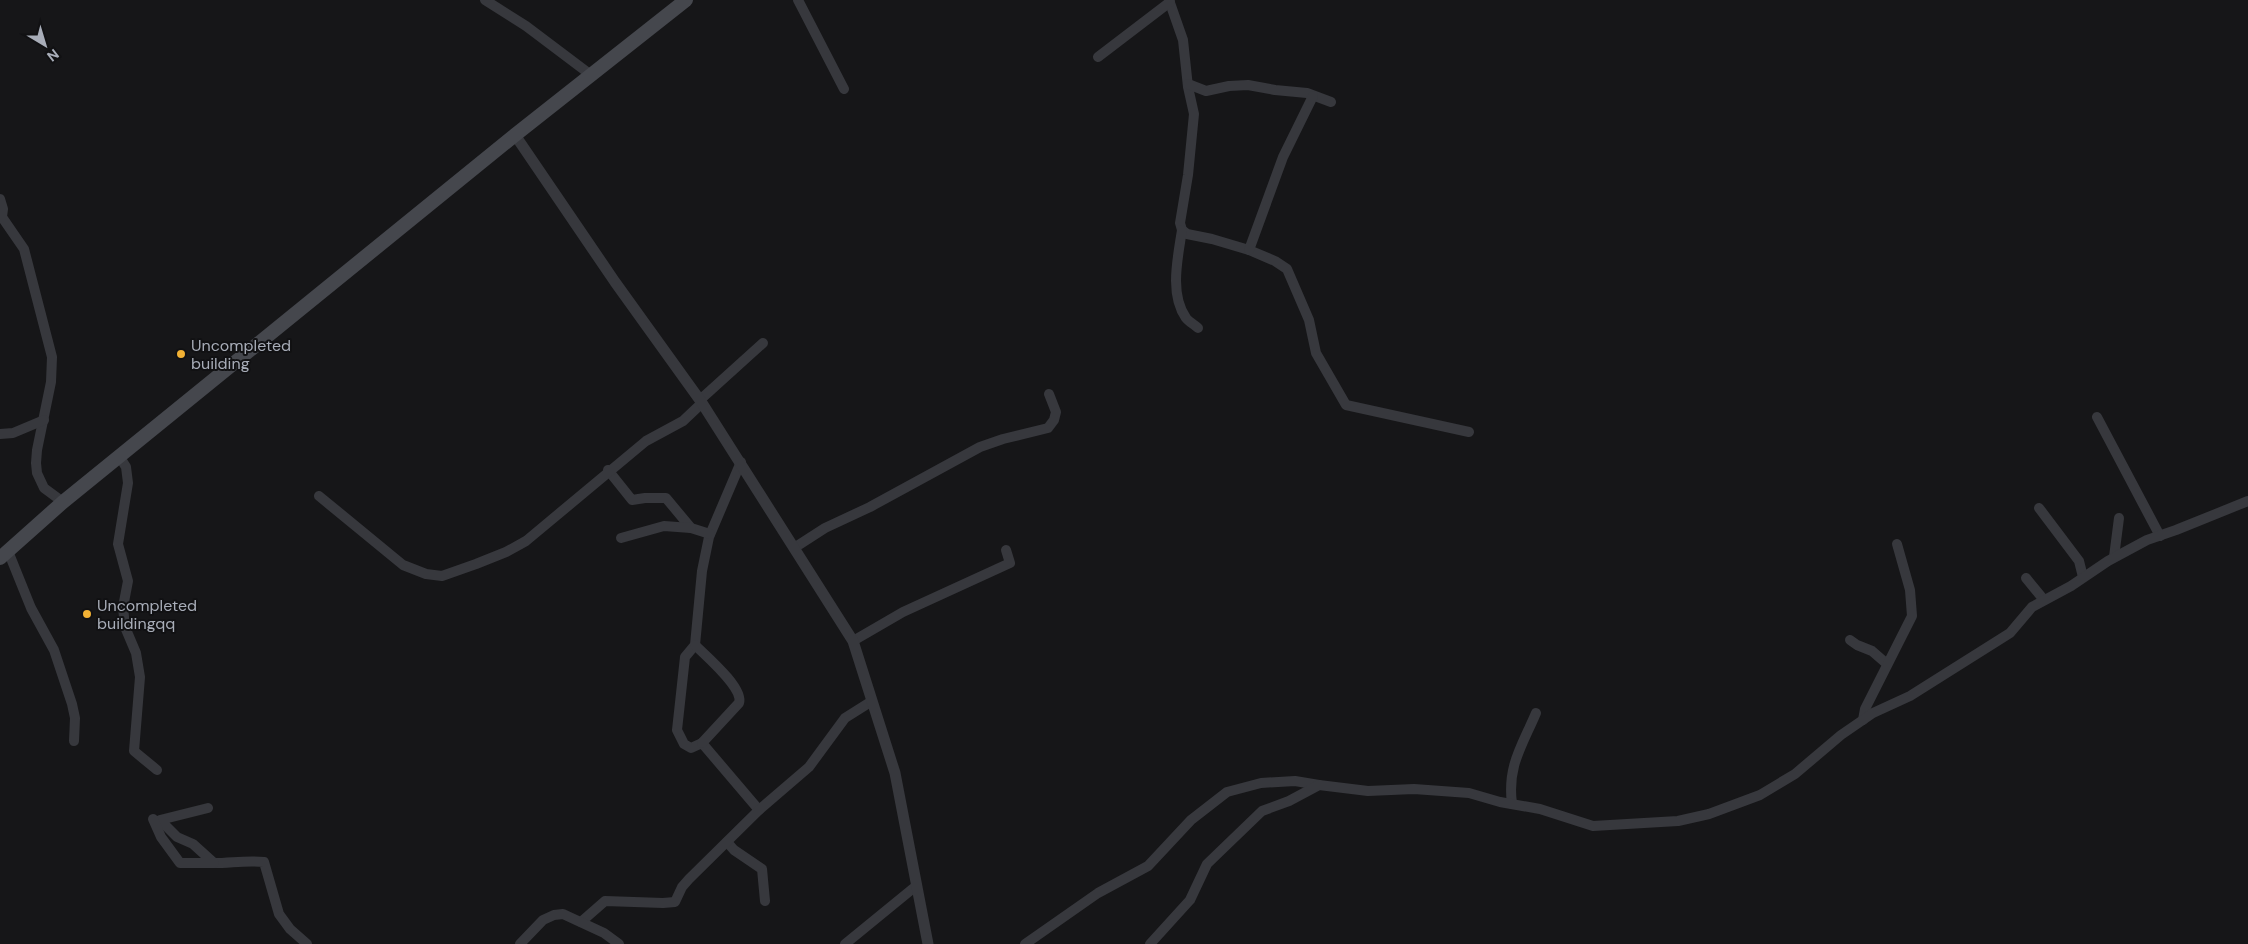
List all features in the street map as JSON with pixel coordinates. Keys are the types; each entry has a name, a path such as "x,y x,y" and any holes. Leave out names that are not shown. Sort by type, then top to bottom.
{"main road":[{"path":"4,555 63,502 119,456 515,134 686,0"}],"street":[{"path":"485,0 526,26 559,53 591,75"},
{"path":"798,0 844,89"},
{"path":"1098,57 1169,1 1183,40 1188,84 1194,114 1188,175 1180,223 1182,230 1176,275 1178,299 1186,319 1198,328"},
{"path":"1188,84 1206,91 1230,86 1248,85 1314,96 1332,102"},
{"path":"1248,250 1283,157 1314,96"},
{"path":"515,134 615,282 700,400 853,641 895,773 928,944"},
{"path":"0,199 3,209 2,217 24,249 52,357 52,376 37,450 37,473 44,488 63,502"},
{"path":"1182,230 1187,234 1212,239 1248,250 1275,261 1287,269 1309,320 1316,353 1346,405 1469,432"},
{"path":"319,496 403,565 426,574 442,576 506,552 526,541 608,470 646,441 683,421 701,399 763,343"},
{"path":"794,548 825,528 870,507 980,447 1048,428 1054,420 1056,412 1049,394"},
{"path":"2097,417 2160,536"},
{"path":"0,434 13,433 44,420"},
{"path":"119,456 126,467 128,483 118,544 128,581 123,607 125,626 136,654 140,677 134,751 157,770"},
{"path":"695,645 740,693 740,698 739,703 702,743 691,748 684,744 677,730 685,657 695,645 702,571 710,534 741,462"},
{"path":"608,470 632,500 666,498 691,528"},
{"path":"1025,944 1098,893 1148,866 1191,820 1227,792 1261,784 1295,781 1368,791 1414,789 1469,793 1540,809 1593,826 1678,821 1709,814 1760,795 1795,774 1841,735 1863,720 1910,696 2003,638 2010,633 2032,607 2083,578 2114,557 2147,540 2248,501"},
{"path":"2039,508 2078,561 2083,578"},
{"path":"2114,557 2119,518"},
{"path":"621,538 664,526 691,528 710,534"},
{"path":"1863,720 1865,709 1912,616 1910,590 1897,544"},
{"path":"853,641 903,612 1010,563 1006,550"},
{"path":"4,555 54,650 72,704 75,718 74,741"},
{"path":"2026,578 2044,600"},
{"path":"1850,640 1872,651 1887,664"},
{"path":"580,922 604,901 676,902 682,886 759,810 809,767 845,718 872,701"},
{"path":"1512,804 1510,785 1512,768 1536,712"},
{"path":"702,743 759,810"},
{"path":"1150,944 1190,900 1207,864 1262,812 1289,801 1319,785"},
{"path":"208,808 160,820 177,837 193,844 214,863"},
{"path":"153,819 161,837 180,863 233,863 247,860 264,862 279,914 290,929 306,944"},
{"path":"727,842 734,850 762,869 764,901"},
{"path":"845,944 916,886"},
{"path":"520,944 543,920 554,915 563,914 619,944"}],"place":[{"name":"Uncompleted building","path":"181,354"},
{"name":"Uncompleted buildingqq","path":"87,614"}]}
